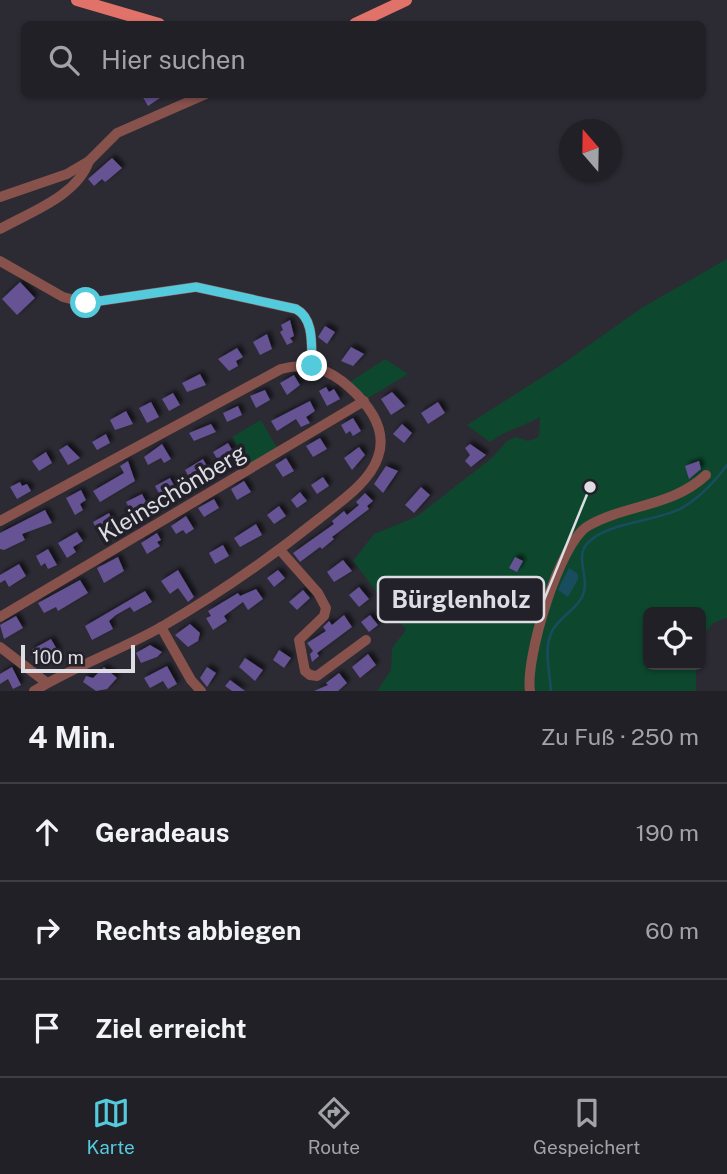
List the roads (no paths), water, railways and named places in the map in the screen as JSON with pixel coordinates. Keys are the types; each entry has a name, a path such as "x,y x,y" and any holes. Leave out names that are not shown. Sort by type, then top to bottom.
{"main road":[{"path":"76,0 149,21"},
{"path":"361,21 406,0"}],"street":[{"path":"0,197 50,182 89,161 117,134 197,98"},
{"path":"0,229 71,187 83,175 89,161"},
{"path":"0,261 63,297 86,303 196,287 296,309 303,313 309,323 312,366"},
{"path":"0,521 281,369 312,366 328,372 364,401 374,415 379,431 379,455 372,470 341,502 280,550 161,627 34,691"},
{"name":"Kleinschönberg","path":"0,617 364,401"},
{"path":"530,691 529,671 542,621 560,571 577,536 596,522 677,495 706,475"},
{"path":"280,550 318,593 326,608 324,616 299,640 305,671 310,676 317,676 366,640"},
{"path":"161,627 191,680 201,691"},
{"path":"0,647 47,683"}],"water":[{"path":"569,568 578,574 578,579 568,597 558,590"}],"waterway":[{"path":"551,691 548,642 554,628 582,597 585,584 582,557 586,545 605,531 680,509 706,490 727,465"}],"place":[{"name":"Bürglenholz","path":"590,487"}]}
